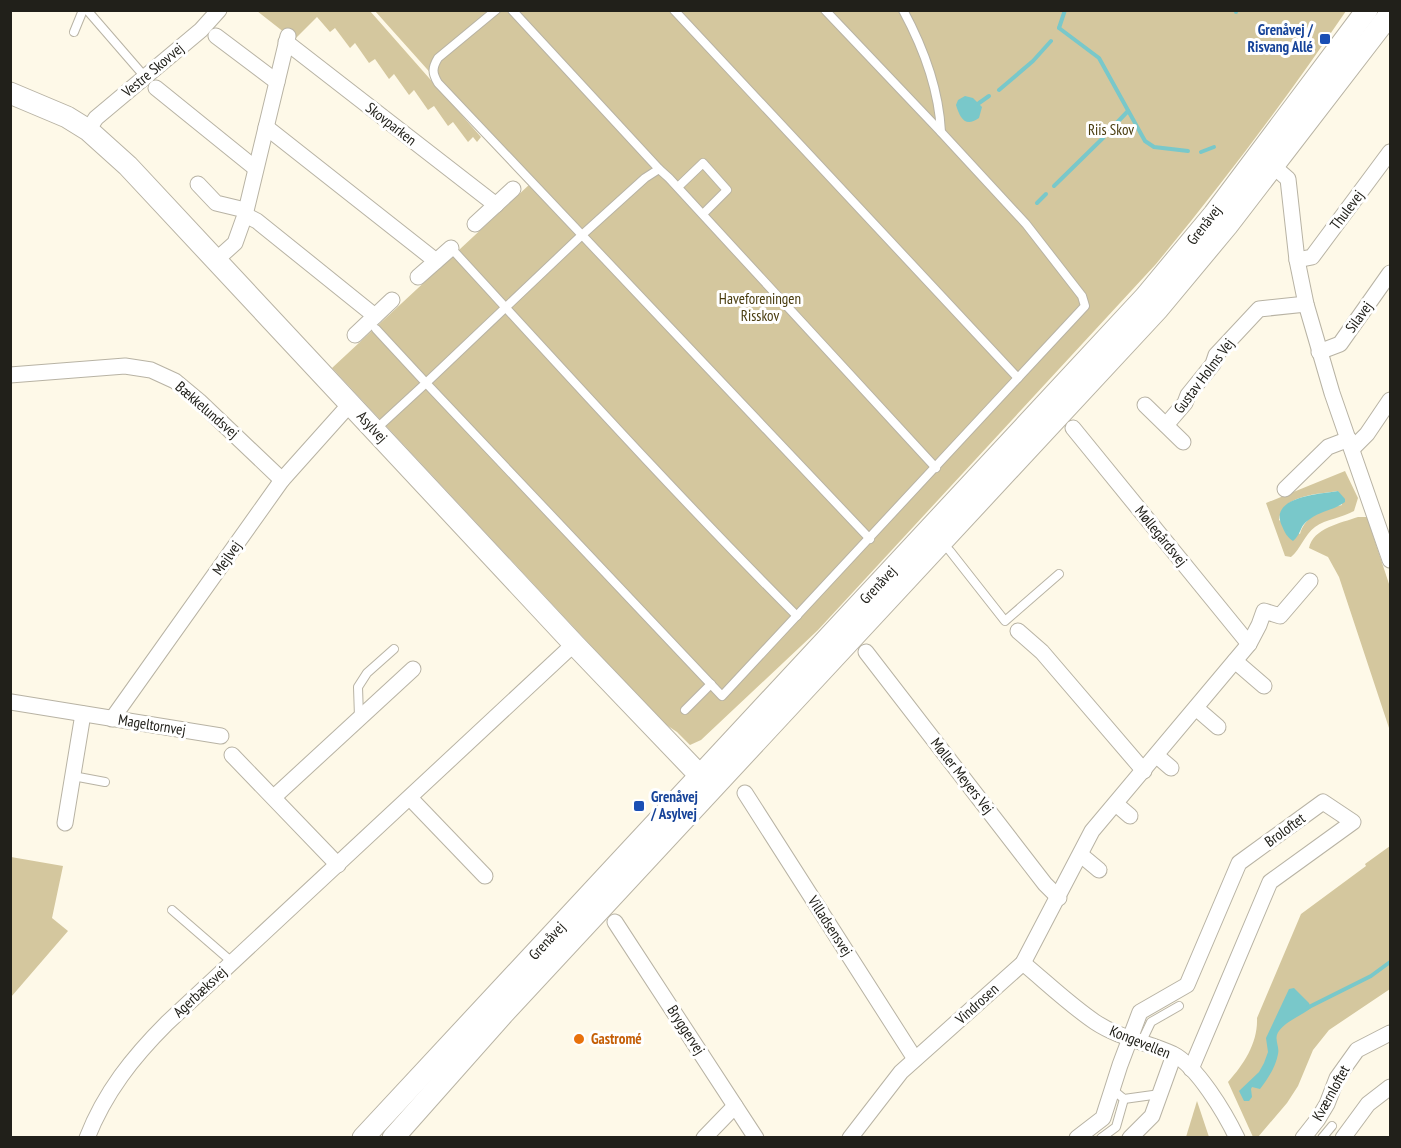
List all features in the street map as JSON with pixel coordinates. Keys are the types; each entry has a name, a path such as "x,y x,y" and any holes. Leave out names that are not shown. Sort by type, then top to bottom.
{"street":[{"name":"Vestre Skovvej","path":"88,130 96,118 201,30 219,10"},
{"name":"Grenåvej","path":"363,1137 941,543 1158,309 1227,226 1266,160 1367,10"},
{"name":"Grenåvej","path":"393,1137 706,782 1151,291 1390,14"},
{"path":"216,36 277,82"},
{"name":"Skovparken","path":"216,260 235,243 245,212 287,39 496,205"},
{"path":"156,88 255,168"},
{"name":"Asylvej","path":"10,93 67,117 88,130 128,166 574,644 706,782"},
{"path":"266,127 436,261"},
{"name":"Thulevej","path":"1297,260 1312,257 1390,152"},
{"path":"1266,160 1288,180 1297,260 1306,304 1332,393 1387,535 1390,560"},
{"path":"198,184 216,203 245,212 257,221 376,322"},
{"path":"475,224 513,189"},
{"path":"418,277 451,248"},
{"name":"Silavej","path":"1319,352 1340,344 1390,273"},
{"path":"355,334 376,322 392,300"},
{"name":"Gustav Holms Vej","path":"1166,425 1213,364 1216,355 1259,309 1306,304"},
{"name":"Bækkelundsvej","path":"10,375 125,366 151,370 175,381 199,401 282,480"},
{"path":"1285,489 1328,447 1350,444 1367,434 1390,400"},
{"name":"Mejlvej","path":"112,718 282,480 350,404"},
{"name":"Gustav Holms Vej","path":"1145,405 1183,441"},
{"name":"Møllegårdsvej","path":"1073,428 1249,644"},
{"name":"Vindrosen","path":"850,1137 901,1072 1023,963 1092,831 1249,644 1264,611 1281,616 1310,581"},
{"path":"1018,631 1042,652 1144,771"},
{"name":"Agerbæksvej","path":"87,1137 109,1093 135,1056 167,1023 574,644"},
{"name":"Møller Meyers Vej","path":"866,652 1045,884 1059,898"},
{"path":"1235,661 1264,686"},
{"path":"274,798 413,669"},
{"name":"Mageltornvej","path":"11,702 221,736"},
{"path":"1196,708 1218,727"},
{"path":"65,823 83,714"},
{"path":"232,754 338,865"},
{"path":"1157,756 1171,768"},
{"name":"Villadsensvej","path":"745,793 915,1059"},
{"path":"410,798 485,876"},
{"name":"Broloftet","path":"1077,1137 1103,1118 1112,1089 1135,1040 1140,1012 1187,985 1239,863 1323,802 1353,822 1270,882 1191,1069"},
{"path":"1116,804 1130,816"},
{"path":"1081,855 1099,870"},
{"name":"Bryggervej","path":"615,922 756,1137"},
{"name":"Kongevellen","path":"1023,963 1095,1022 1113,1032 1174,1055 1191,1069 1225,1112 1237,1137"},
{"name":"Kværnloftet","path":"1303,1137 1318,1119 1327,1104 1337,1078 1357,1050 1390,1033"},
{"path":"1130,1137 1152,1116 1174,1055"},
{"path":"1343,1137 1368,1104 1390,1087"},
{"path":"704,1137 735,1106"}],"lane":[{"path":"74,32 85,10 146,77"},
{"path":"496,10 438,58 433,66 433,74 438,83 870,539"},
{"path":"512,10 936,468"},
{"path":"674,10 1018,378"},
{"path":"376,322 426,383 722,696 1085,306 1082,296 1026,224 825,10"},
{"path":"903,10 928,68 940,114 941,132"},
{"path":"678,187 703,163 728,190 703,214"},
{"path":"375,430 582,235 658,169"},
{"path":"451,248 504,308 727,546 797,616"},
{"path":"941,543 950,551 1005,621 1059,574"},
{"path":"359,719 358,687 367,673 393,649"},
{"path":"685,710 711,684"},
{"path":"73,776 105,782"},
{"path":"172,910 232,962"},
{"path":"1135,1040 1150,1022 1179,1006"},
{"path":"1112,1089 1124,1099 1160,1095"},
{"path":"1101,1137 1116,1127 1124,1099"},
{"path":"1322,1137 1332,1126"}],"green space":[{"path":"257,11 370,11 481,137 477,142 473,137 468,142 453,122 448,126 434,106 428,110 414,90 409,95 394,74 389,79 375,59 369,63 355,43 350,48 335,28 330,32 317,17 294,40"},
{"name":"Haveforeningen Risskov","path":"375,11 1346,11 1254,140 1156,264 818,630 701,740 690,745 662,722 332,368 530,184"},
{"path":"1345,471 1358,498 1354,511 1315,527 1291,557 1285,556 1266,503","holes":["1338,491 1342,505 1323,511 1311,518 1306,522 1300,534 1279,520 1286,505 1302,497"]},
{"path":"1358,517 1367,517 1390,587 1390,731 1339,577 1328,557 1309,548 1312,541 1322,531"},
{"path":"1390,846 1390,989 1329,1030 1313,1050 1298,1086 1287,1103 1258,1137 1253,1137 1228,1082 1239,1068 1252,1044 1257,1018 1301,914"},
{"path":"11,857 63,866 52,918 68,931 11,997"},
{"path":"1197,1101 1209,1137 1186,1137"}],"water":[{"path":"965,96 973,98 982,107 979,118 974,121 967,122 959,114 956,105 958,100"},
{"path":"1338,491 1345,502 1311,518 1304,524 1293,541 1286,535 1280,516 1282,509 1289,503 1308,496"},
{"path":"1294,988 1311,1008 1279,1031 1278,1054 1274,1068 1260,1089 1252,1087 1252,1097 1249,1101 1244,1101 1239,1091 1259,1072 1264,1063 1268,1052 1266,1038 1289,989"}],"waterway":[{"path":"1059,28 1065,10"},
{"path":"1059,28 1099,58 1145,141 1154,147 1188,151"},
{"path":"999,90 1033,61 1051,41"},
{"path":"979,103 989,96"},
{"path":"1109,131 1128,111"},
{"path":"1054,186 1104,137"},
{"path":"1201,152 1214,147"},
{"path":"1037,203 1046,194"},
{"path":"1307,1008 1371,976 1390,962"}],"place":[{"name":"Grenåvej / Risvang Allé","path":"1325,39"},
{"name":"Grenåvej / Asylvej","path":"639,806"},
{"name":"Gastromé","path":"579,1039"}],"park label":[{"name":"Riis Skov","path":"1111,130"}]}
